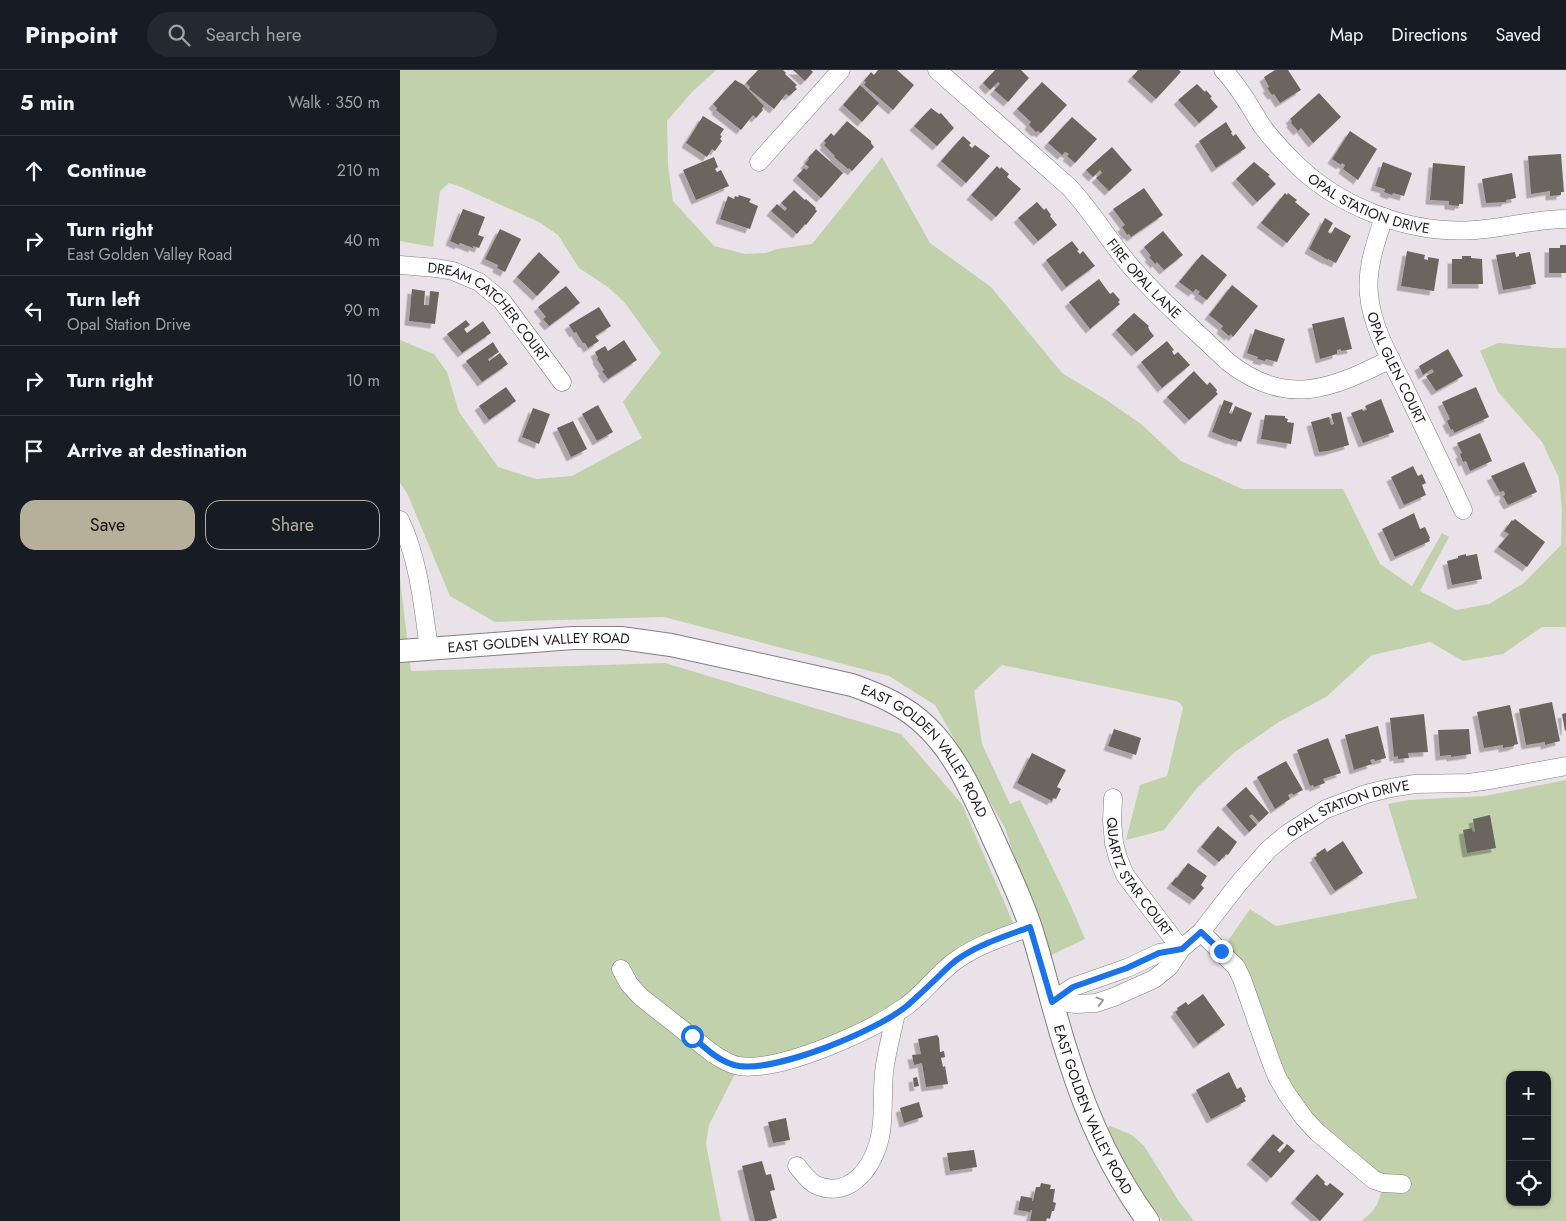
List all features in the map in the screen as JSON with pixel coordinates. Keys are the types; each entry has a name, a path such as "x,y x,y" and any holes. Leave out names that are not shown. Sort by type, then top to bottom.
{"main road":[{"name":"EAST GOLDEN VALLEY ROAD","path":"400,651 573,638 621,638 671,646 852,685 879,695 903,707 933,733 952,759 968,787 999,851 1015,886 1030,927 1070,1062 1095,1130 1120,1179 1148,1221"}],"street":[{"path":"759,162 841,70"},
{"name":"FIRE OPAL LANE","path":"937,70 1069,187 1145,282 1228,362 1242,373 1259,382 1279,388 1301,390 1323,388 1346,381 1391,359"},
{"name":"OPAL STATION DRIVE","path":"1223,70 1237,87 1264,128 1291,160 1328,190 1353,204 1384,217 1428,228 1452,231 1498,228 1552,219 1566,219"},
{"name":"OPAL GLEN COURT","path":"1384,217 1369,281 1371,311 1391,359 1462,510"},
{"name":"DREAM CATCHER COURT","path":"400,265 453,271 479,282 502,301 562,382"},
{"path":"400,520 409,543 419,581 429,649"},
{"name":"OPAL STATION DRIVE","path":"1182,949 1201,932 1239,883 1269,849 1287,834 1326,809 1366,794 1390,788 1415,784 1468,783 1566,766"},
{"name":"QUARTZ STAR COURT","path":"1113,798 1112,821 1114,843 1125,875 1182,949"},
{"path":"621,969 629,984 641,997 723,1061 739,1066 760,1066 788,1060 851,1037 906,1006 956,960 975,949 1030,927"},
{"path":"1201,932 1236,967 1277,1077 1304,1118 1317,1132 1374,1180 1383,1183 1402,1184"},
{"path":"1052,1002 1073,987 1127,968 1159,953 1182,949"},
{"path":"797,1166 814,1185 829,1189 844,1187 857,1179 870,1165 882,1131 884,1072 896,1013"}],"green space":[{"path":"400,70 716,70 692,92 667,121 668,165 673,201 714,246 745,254 766,253 777,249 812,244 882,157 930,243 991,287 1062,373 1141,424 1181,461 1242,489 1343,489 1380,564 1412,586 1442,533 1449,537 1420,591 1456,610 1489,604 1524,583 1561,545 1562,510 1559,478 1542,442 1498,392 1480,351 1498,343 1566,348 1566,627 1542,627 1503,654 1463,661 1430,642 1372,655 1326,697 1279,722 1235,752 1197,788 1164,830 1126,840 1140,785 1167,776 1183,708 1181,704 1176,701 1002,665 974,691 982,744 1010,804 1020,800 1085,939 1047,957 1005,828 935,705 889,676 664,617 495,622 450,596 407,493 400,483 400,340 434,354 447,372 459,412 498,467 536,479 572,476 642,438 623,402 661,353 625,303 608,287 579,268 558,235 539,222 461,187 449,183 440,191 433,247 400,241"},
{"path":"400,579 411,671 665,663 901,734 962,804 1017,932 993,941 851,1037 739,1066 709,1125 706,1144 721,1221 400,1221"},
{"path":"1566,780 1566,1221 1361,1221 1377,1205 1383,1183 1304,1118 1221,951 1250,909 1276,926 1417,898 1388,804 1409,800 1485,796"},
{"path":"1110,1126 1132,1135 1144,1146 1180,1203 1194,1221 1163,1221 1139,1188 1118,1154 1106,1130"}],"building":[{"path":"758,70 783,70 797,85 795,87 797,89 789,96 786,94 774,109 749,89 750,87 746,83"},
{"path":"793,70 811,70 813,72 805,81"},
{"path":"878,70 897,70 914,85 893,110 864,85 866,82 864,81 871,72 874,75"},
{"path":"995,70 1021,70 1029,78 1008,102 994,90 1000,84 998,82 990,90 983,83"},
{"path":"1138,70 1179,70 1181,72 1156,99 1132,77"},
{"path":"1275,70 1288,70 1301,90 1280,103 1267,88 1269,87 1264,77"},
{"path":"735,80 744,85 764,106 756,118 753,115 741,130 716,110 717,108 713,104"},
{"path":"1042,82 1067,105 1041,133 1036,132 1029,125 1031,122 1017,109"},
{"path":"1197,84 1205,92 1206,90 1218,107 1199,123 1178,100"},
{"path":"860,85 879,103 862,122 843,105"},
{"path":"1319,93 1341,117 1313,143 1301,128 1298,131 1290,119"},
{"path":"931,108 939,114 941,113 954,128 937,146 914,126"},
{"path":"703,116 724,129 720,135 722,136 720,139 722,141 715,151 712,149 707,157 686,143"},
{"path":"1072,117 1097,139 1075,163 1067,156 1069,154 1065,152 1062,155 1048,143"},
{"path":"847,121 871,141 874,147 852,171 834,157 824,145 826,143 824,141 831,133 834,136"},
{"path":"1226,122 1233,136 1236,134 1246,148 1216,168 1199,141"},
{"path":"1350,131 1377,149 1358,180 1343,169 1345,165 1342,163 1341,165 1332,159"},
{"path":"963,136 971,143 969,145 972,148 975,145 990,156 966,183 941,161"},
{"path":"1112,147 1132,170 1109,191 1096,178 1102,173 1100,170 1093,177 1086,170"},
{"path":"816,149 843,173 821,198 797,176 804,168 806,170 809,167 805,164"},
{"path":"1561,154 1564,192 1561,192 1561,195 1550,196 1550,191 1531,194 1528,156"},
{"path":"714,157 718,167 715,169 717,172 721,170 729,186 696,200 683,170"},
{"path":"1254,162 1270,175 1268,176 1276,184 1257,202 1236,179"},
{"path":"1383,162 1412,173 1404,196 1393,193 1392,195 1384,192 1385,189 1375,186"},
{"path":"1433,163 1465,166 1463,204 1459,204 1459,206 1449,205 1449,201 1430,200"},
{"path":"997,166 1009,174 1007,177 1021,189 996,217 971,195"},
{"path":"1512,173 1516,198 1506,200 1506,202 1486,203 1482,179"},
{"path":"1144,188 1163,215 1131,237 1129,234 1127,235 1122,227 1125,225 1113,209"},
{"path":"794,190 816,208 817,211 797,234 771,211 777,204 785,211 787,208 781,203"},
{"path":"1285,193 1287,195 1288,193 1297,200 1295,202 1310,214 1287,243 1261,223"},
{"path":"739,195 751,199 749,202 758,206 750,229 720,219 728,196 734,199 735,196 738,197"},
{"path":"1037,202 1044,210 1046,208 1057,225 1038,241 1018,218"},
{"path":"463,209 485,217 478,235 484,237 479,248 473,246 473,248 460,243 459,245 450,241"},
{"path":"1325,218 1333,223 1328,232 1331,234 1335,227 1351,236 1336,263 1309,249"},
{"path":"500,229 521,239 505,272 497,268 498,265 485,259"},
{"path":"1163,231 1183,255 1164,270 1157,262 1155,264 1144,247"},
{"path":"1072,241 1079,250 1077,251 1080,254 1083,251 1095,266 1066,287 1046,260"},
{"path":"1560,245 1566,245 1566,273 1549,273 1549,248 1560,248"},
{"path":"1407,251 1425,255 1424,259 1428,260 1428,257 1439,259 1434,291 1401,286"},
{"path":"539,252 560,272 537,296 517,277"},
{"path":"1515,252 1516,257 1519,254 1530,252 1536,284 1503,290 1496,255"},
{"path":"1202,254 1227,275 1207,300 1198,294 1200,292 1196,289 1193,292 1179,282"},
{"path":"1462,256 1482,259 1483,284 1452,284 1452,259 1462,259"},
{"path":"1099,279 1110,294 1113,292 1120,300 1118,302 1120,304 1090,329 1069,302"},
{"path":"1232,285 1258,306 1233,337 1221,329 1223,326 1209,315"},
{"path":"566,286 580,303 549,326 543,319 546,317 538,307"},
{"path":"412,289 425,291 424,305 429,305 430,291 439,292 435,324 409,321"},
{"path":"599,307 611,326 595,336 599,341 588,348 569,325"},
{"path":"1134,313 1149,326 1154,336 1136,352 1116,330"},
{"path":"1344,317 1352,349 1337,350 1337,354 1320,359 1312,324"},
{"path":"466,320 470,325 464,329 467,333 483,321 491,333 462,353 447,334"},
{"path":"1255,329 1285,339 1277,362 1257,359 1258,357 1247,353"},
{"path":"624,340 637,360 608,379 602,371 604,370 595,352 605,346 608,351"},
{"path":"1167,341 1174,350 1172,351 1174,355 1178,352 1190,365 1162,388 1141,362"},
{"path":"493,342 499,352 488,359 489,361 500,353 508,364 482,382 466,361"},
{"path":"1448,349 1463,376 1436,391 1426,376 1434,372 1432,369 1423,375 1419,366"},
{"path":"1194,371 1207,385 1210,382 1218,394 1189,420 1167,397"},
{"path":"506,387 516,401 489,420 479,406"},
{"path":"1476,387 1489,417 1454,433 1447,421 1450,419 1442,402"},
{"path":"1381,399 1394,432 1363,443 1351,413 1362,409 1363,411 1367,410 1365,406"},
{"path":"1224,400 1233,403 1229,413 1232,414 1235,406 1252,413 1241,442 1212,432"},
{"path":"598,405 613,432 597,441 582,414"},
{"path":"533,408 550,414 539,444 522,437"},
{"path":"1341,412 1349,445 1319,452 1311,422 1329,417 1331,425 1334,424 1331,414"},
{"path":"1265,415 1285,416 1288,419 1287,422 1294,423 1291,444 1261,439"},
{"path":"573,421 587,449 571,457 557,428"},
{"path":"1480,433 1492,461 1470,471 1466,461 1463,462 1460,454 1462,453 1457,443"},
{"path":"1524,462 1537,492 1508,505 1503,496 1505,495 1504,491 1500,492 1491,476"},
{"path":"1413,466 1418,476 1422,474 1426,483 1422,485 1426,495 1404,505 1391,477"},
{"path":"1414,513 1420,529 1425,527 1430,541 1395,557 1382,529"},
{"path":"1515,519 1545,542 1527,567 1498,547 1509,534 1504,531 1512,520"},
{"path":"1466,554 1466,556 1477,554 1482,579 1452,585 1447,561"},
{"path":"1552,702 1560,741 1545,745 1545,742 1526,745 1519,709"},
{"path":"1510,705 1518,744 1503,748 1503,745 1484,748 1477,712"},
{"path":"1566,713 1566,730 1565,731 1562,714"},
{"path":"1424,714 1428,752 1408,753 1409,758 1398,759 1398,756 1394,757 1390,718"},
{"path":"1378,726 1386,758 1375,761 1374,759 1370,760 1372,764 1354,770 1345,735"},
{"path":"1114,729 1141,738 1136,755 1108,746"},
{"path":"1469,729 1471,754 1451,757 1451,755 1440,756 1438,730"},
{"path":"1328,738 1341,773 1323,779 1325,783 1314,787 1313,785 1310,786 1297,750"},
{"path":"1032,753 1066,770 1057,787 1061,789 1056,799 1053,798 1052,801 1017,783"},
{"path":"1286,761 1303,790 1293,795 1292,793 1288,795 1290,799 1275,809 1257,777"},
{"path":"1246,787 1269,813 1259,822 1252,814 1249,816 1257,825 1249,832 1226,805"},
{"path":"1490,815 1496,848 1467,853 1463,830 1472,828 1473,832 1475,831 1473,819"},
{"path":"1218,826 1237,842 1228,855 1226,854 1219,862 1201,847"},
{"path":"1343,841 1363,873 1335,891 1314,858 1317,856 1316,854 1325,848 1327,852"},
{"path":"1188,863 1207,876 1201,885 1204,888 1194,900 1171,884"},
{"path":"1203,994 1225,1025 1198,1044 1175,1012 1178,1010 1177,1008 1186,1002 1188,1005"},
{"path":"937,1035 940,1052 944,1051 945,1057 941,1058 943,1067 945,1066 948,1084 926,1087 922,1063 914,1065 912,1055 921,1054 918,1039"},
{"path":"1229,1072 1237,1089 1241,1087 1246,1101 1211,1119 1196,1090"},
{"path":"917,1077 919,1086 914,1087 913,1078"},
{"path":"919,1102 923,1117 904,1123 900,1108"},
{"path":"786,1118 790,1140 773,1143 768,1122"},
{"path":"1273,1134 1284,1143 1277,1150 1280,1153 1287,1144 1295,1151 1271,1178 1251,1160"},
{"path":"974,1150 977,1167 950,1171 947,1153"},
{"path":"762,1161 766,1175 771,1174 775,1190 770,1191 777,1218 755,1221 742,1166"},
{"path":"1317,1174 1325,1182 1324,1184 1327,1186 1330,1183 1344,1194 1320,1221 1295,1199"},
{"path":"1041,1183 1051,1185 1050,1189 1055,1189 1053,1202 1056,1203 1054,1211 1052,1211 1050,1219 1047,1218 1046,1221 1030,1221 1032,1210 1030,1212 1018,1210 1021,1196 1032,1198 1033,1201 1036,1187 1040,1187"}],"route":[{"path":"692,1036 723,1061 739,1066 760,1066 788,1060 851,1037 885,1020 906,1006 956,960 975,949 1030,927 1052,1002 1073,987 1127,968 1159,953 1182,949 1201,932 1221,951"}]}
